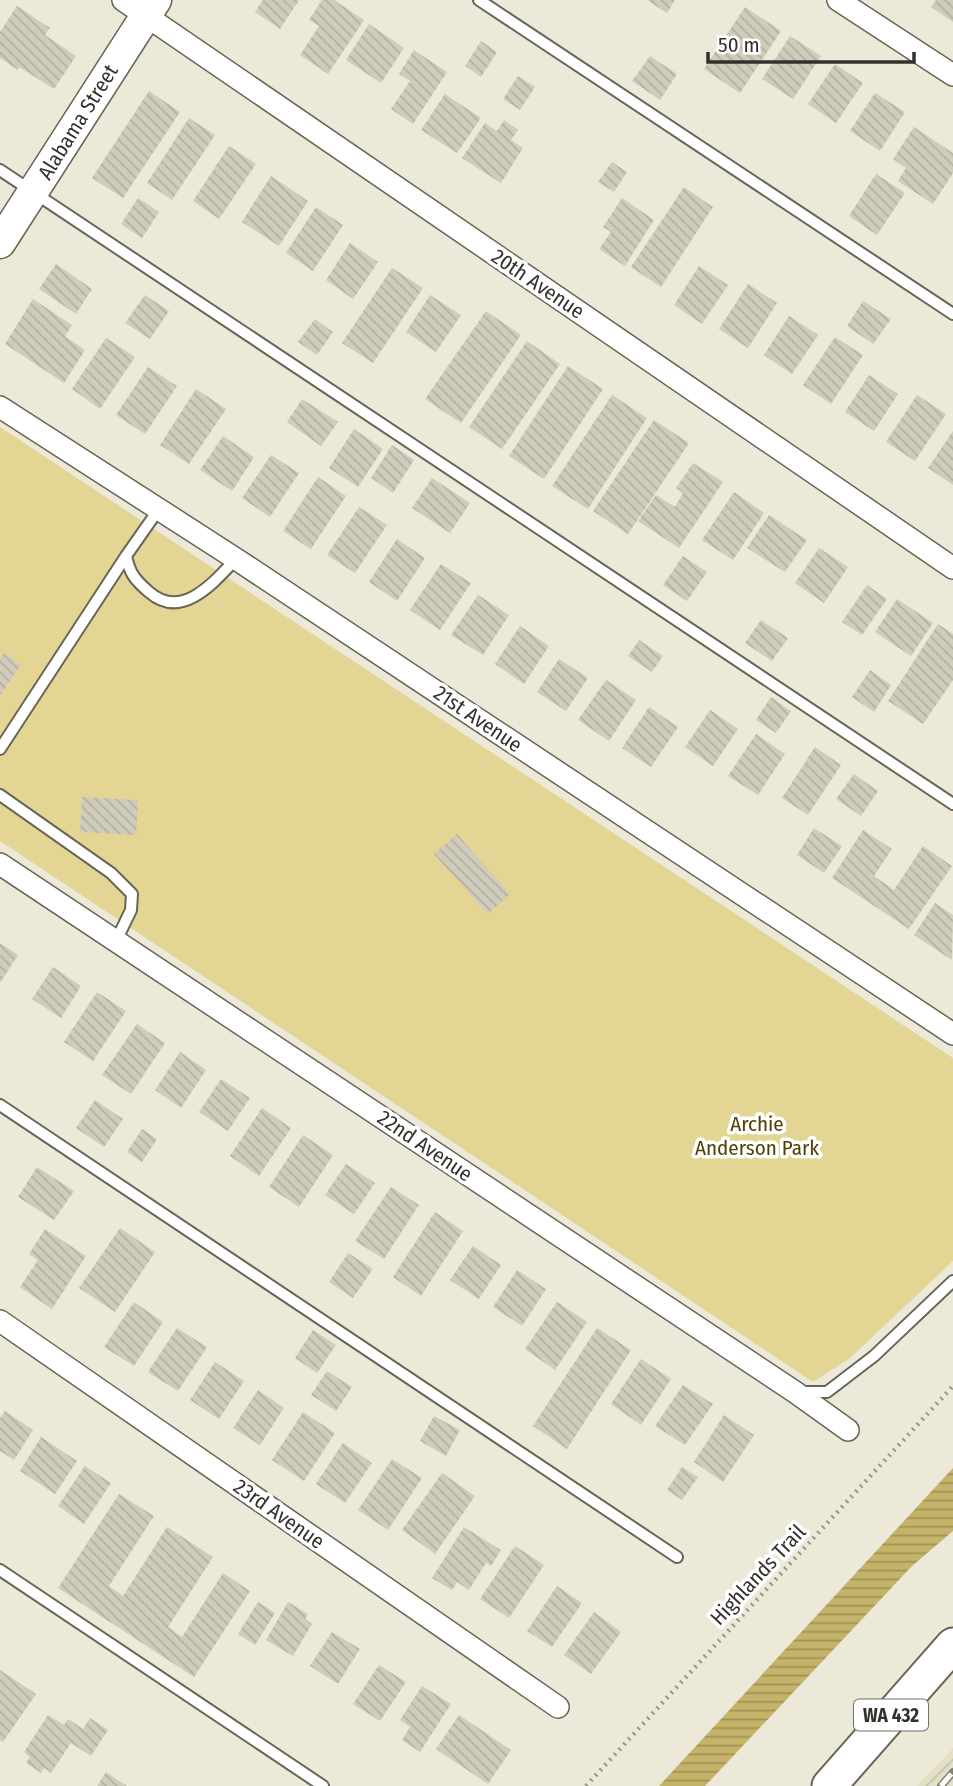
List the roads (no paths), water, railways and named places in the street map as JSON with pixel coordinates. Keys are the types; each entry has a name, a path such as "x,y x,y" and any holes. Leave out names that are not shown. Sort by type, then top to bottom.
{"main road":[{"name":"WA 432","path":"829,1786 953,1645"}],"street":[{"path":"838,0 953,75"},
{"name":"Alabama Street","path":"0,243 34,192 142,5"},
{"name":"20th Avenue","path":"142,5 953,568"},
{"name":"21st Avenue","path":"0,407 236,559 953,1034"},
{"name":"22nd Avenue","path":"0,864 795,1391 848,1430"},
{"name":"23rd Avenue","path":"0,1321 558,1707"}],"lane":[{"path":"479,0 953,314"},
{"path":"0,170 953,804"},
{"path":"0,749 159,509"},
{"path":"126,556 130,575 154,597 180,603 203,593 236,559"},
{"path":"0,795 111,873 132,894 131,910 116,941"},
{"path":"0,1105 677,1558"},
{"path":"795,1391 827,1392 874,1356 953,1281"},
{"path":"0,1570 323,1786"}],"railway":[{"path":"941,1786 953,1772"}],"park label":[{"name":"Archie Anderson Park","path":"757,1136"}]}
